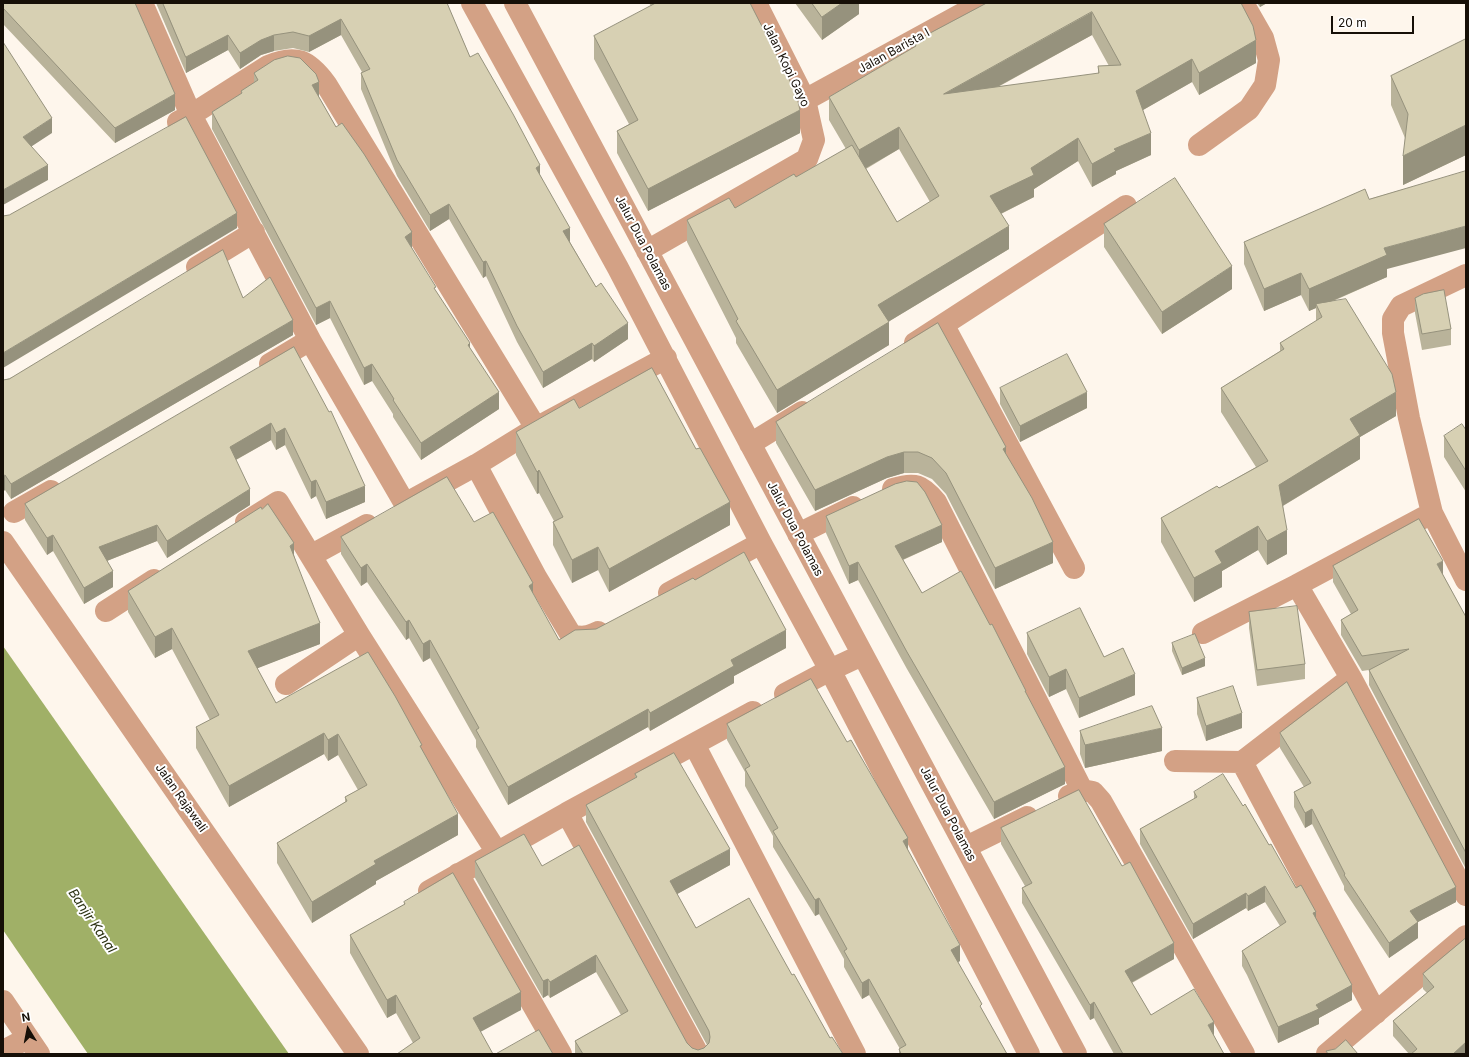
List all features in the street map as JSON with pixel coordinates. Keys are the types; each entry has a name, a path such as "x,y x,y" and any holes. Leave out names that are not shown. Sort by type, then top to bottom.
{"street":[{"path":"142,3 191,115 310,340 405,504"},
{"path":"472,3 666,358 761,543 830,670 1029,1054"},
{"name":"Jalur Dua Polamas","path":"514,3 1076,1054"},
{"name":"Jalan Kopi Gayo","path":"647,251 807,159 814,140 805,100 756,3"},
{"name":"Jalan Barista I","path":"805,100 982,3"},
{"path":"1199,145 1249,109 1265,85 1269,60 1263,38 1243,3"},
{"path":"163,130 191,115 268,66 279,61 292,59 300,61 316,71 326,84 536,428"},
{"path":"897,354 944,326 1126,206"},
{"path":"180,277 254,232"},
{"path":"1466,275 1401,306 1393,319 1393,333 1409,418 1432,513 1466,580"},
{"path":"944,326 1074,568"},
{"path":"251,375 310,340"},
{"path":"312,555 476,465 536,428 666,358"},
{"path":"750,444 817,403"},
{"path":"476,465 536,577 571,634 580,637 590,636 617,621"},
{"path":"14,512 68,481"},
{"path":"798,534 885,491 903,485 914,484 922,487 929,493 936,502 1082,790"},
{"path":"232,531 278,502 312,555 359,635 496,851"},
{"path":"1203,633 1432,513"},
{"name":"Jalan Rajawali","path":"3,542 358,1054"},
{"path":"652,602 761,543"},
{"path":"106,611 172,569"},
{"path":"1297,585 1351,678 1466,895"},
{"path":"286,684 359,635"},
{"path":"412,900 496,851 830,670 862,655"},
{"path":"1175,761 1242,762 1351,678"},
{"path":"694,744 855,1054"},
{"path":"1242,762 1376,1013"},
{"path":"966,847 1082,790 1093,792 1101,801 1244,1054"},
{"path":"567,813 698,1054"},
{"path":"458,874 562,1054"},
{"path":"1328,1054 1466,936"},
{"path":"3,1002 33,1046 3,1051"}],"water":[{"name":"Banjir Kanal","path":"3,646 289,1054 88,1054 3,930"}],"building":[{"path":"3,3 135,3 175,94 115,128 3,8"},
{"path":"163,3 447,3 470,57 478,53 540,165 536,168 570,228 563,231 596,287 601,283 628,323 594,346 592,343 543,372 517,326 486,261 483,262 449,204 430,215 397,160 361,73 370,69 341,19 309,36 293,32 274,35 261,40 240,53 228,35 186,57"},
{"path":"656,3 750,3 796,93 800,110 648,189 617,131 638,120 594,36"},
{"path":"812,3 842,3 822,17"},
{"path":"987,3 1241,3 1253,26 1256,40 1199,73 1192,59 1136,91 1151,133 1114,149 1116,151 1092,164 1078,138 1031,168 1034,175 990,196 1009,226 878,305 889,322 777,390 736,321 738,319 687,220 729,198 735,208 794,174 796,177 852,145 897,222 939,196 899,127 859,150 829,97 916,46 914,42","holes":["1092,12 1121,65 1098,66 1099,73 944,94"]},
{"path":"1466,39 1466,125 1403,156 1408,114 1391,76"},
{"path":"3,42 52,118 23,137 48,165 3,190"},
{"path":"288,56 300,58 316,74 319,82 312,85 336,127 342,123 364,154 412,232 405,237 436,287 434,288 470,343 468,345 499,392 421,443 372,364 364,368 330,301 316,308 212,112 242,93 241,91 258,80 254,73 274,60"},
{"path":"186,117 237,213 3,353 3,216 9,215"},
{"path":"1466,171 1466,226 1384,248 1387,255 1309,289 1301,273 1264,289 1244,242 1365,189 1369,199"},
{"path":"1175,178 1232,266 1162,312 1104,224"},
{"path":"223,250 243,298 270,277 293,320 11,484 5,475 3,476 3,380 9,379"},
{"path":"1444,290 1451,329 1422,334 1415,298 1423,294"},
{"path":"1346,299 1392,374 1396,392 1350,419 1360,435 1279,485 1287,530 1267,541 1258,526 1215,551 1222,563 1194,578 1161,518 1217,486 1219,488 1268,461 1221,388 1284,349 1280,343 1322,317 1316,304"},
{"path":"938,323 1006,447 1003,449 1032,498 1053,542 995,568 946,473 932,458 918,452 904,452 887,457 815,490 776,422"},
{"path":"294,347 329,412 331,411 365,486 326,502 316,480 311,482 285,428 276,433 271,423 230,447 250,489 167,541 157,525 99,547 113,571 84,588 53,535 47,538 25,504"},
{"path":"1067,354 1087,392 1020,426 1000,388"},
{"path":"652,368 696,449 700,448 730,502 609,569 598,547 572,560 553,522 563,517 539,470 537,472 516,432 574,399 579,408"},
{"path":"1462,424 1466,430 1466,471 1444,436"},
{"path":"447,477 474,522 493,512 533,583 529,586 559,640 575,630 596,629 693,578 695,580 744,552 786,630 731,660 734,666 650,713 648,709 508,787 476,730 479,728 430,640 423,644 409,620 406,622 367,564 361,568 341,537"},
{"path":"907,481 917,482 925,492 942,525 895,546 922,593 961,571 990,625 992,624 1065,767 994,802 907,652 858,562 849,566 826,516 895,484"},
{"path":"268,504 294,543 290,546 320,623 248,651 276,703 368,652 395,696 422,745 420,746 458,814 374,861 376,864 312,902 277,843 347,801 345,797 367,785 338,734 328,740 324,733 229,786 196,727 219,715 172,628 155,637 128,591"},
{"path":"1419,519 1443,561 1437,564 1466,617 1466,853 1369,670 1409,649 1362,656 1341,620 1358,610 1333,566"},
{"path":"1297,606 1305,664 1257,670 1249,612"},
{"path":"1080,608 1104,657 1123,648 1135,674 1079,698 1066,669 1049,677 1027,633"},
{"path":"1195,634 1205,658 1182,668 1172,643"},
{"path":"811,679 847,742 851,740 908,838 903,841 960,945 951,950 982,1004 980,1006 1007,1054 901,1054 899,1049 906,1045 869,979 862,983 844,951 847,949 819,898 815,900 773,831 778,828 745,769 750,766 727,724"},
{"path":"1347,682 1456,887 1410,911 1418,922 1389,943 1344,875 1345,874 1312,809 1305,813 1294,792 1311,783 1280,733"},
{"path":"1233,686 1242,713 1206,726 1197,698"},
{"path":"1152,706 1162,728 1085,745 1080,731"},
{"path":"674,753 730,849 670,881 696,928 749,898 792,975 794,974 830,1038 832,1037 843,1054 583,1054 575,1041 628,1011 596,955 550,982 548,979 543,981 475,861 524,834 542,866 579,845 687,1043 692,1048 698,1050 704,1048 709,1043 709,1031 586,805 637,777 635,774"},
{"path":"1223,774 1243,806 1245,804 1269,845 1271,844 1296,888 1301,885 1316,912 1313,913 1352,985 1316,1005 1319,1009 1278,1027 1242,951 1286,922 1265,886 1248,896 1246,893 1193,924 1140,829 1197,797 1194,792"},
{"path":"1079,790 1122,866 1130,862 1174,943 1125,971 1151,1015 1194,989 1214,1022 1208,1025 1224,1054 1123,1054 1094,1002 1090,1005 1022,888 1032,883 1001,828"},
{"path":"453,873 521,992 473,1018 493,1054 397,1054 420,1038 396,995 387,1000 350,935 405,904 404,902"},
{"path":"1466,938 1466,1042 1453,1054 1411,1054 1417,1049 1393,1021 1434,987 1423,974"},
{"path":"539,1030 553,1054 496,1054"},
{"path":"1346,1040 1358,1054 1328,1054 1326,1051 1335,1049"}]}
